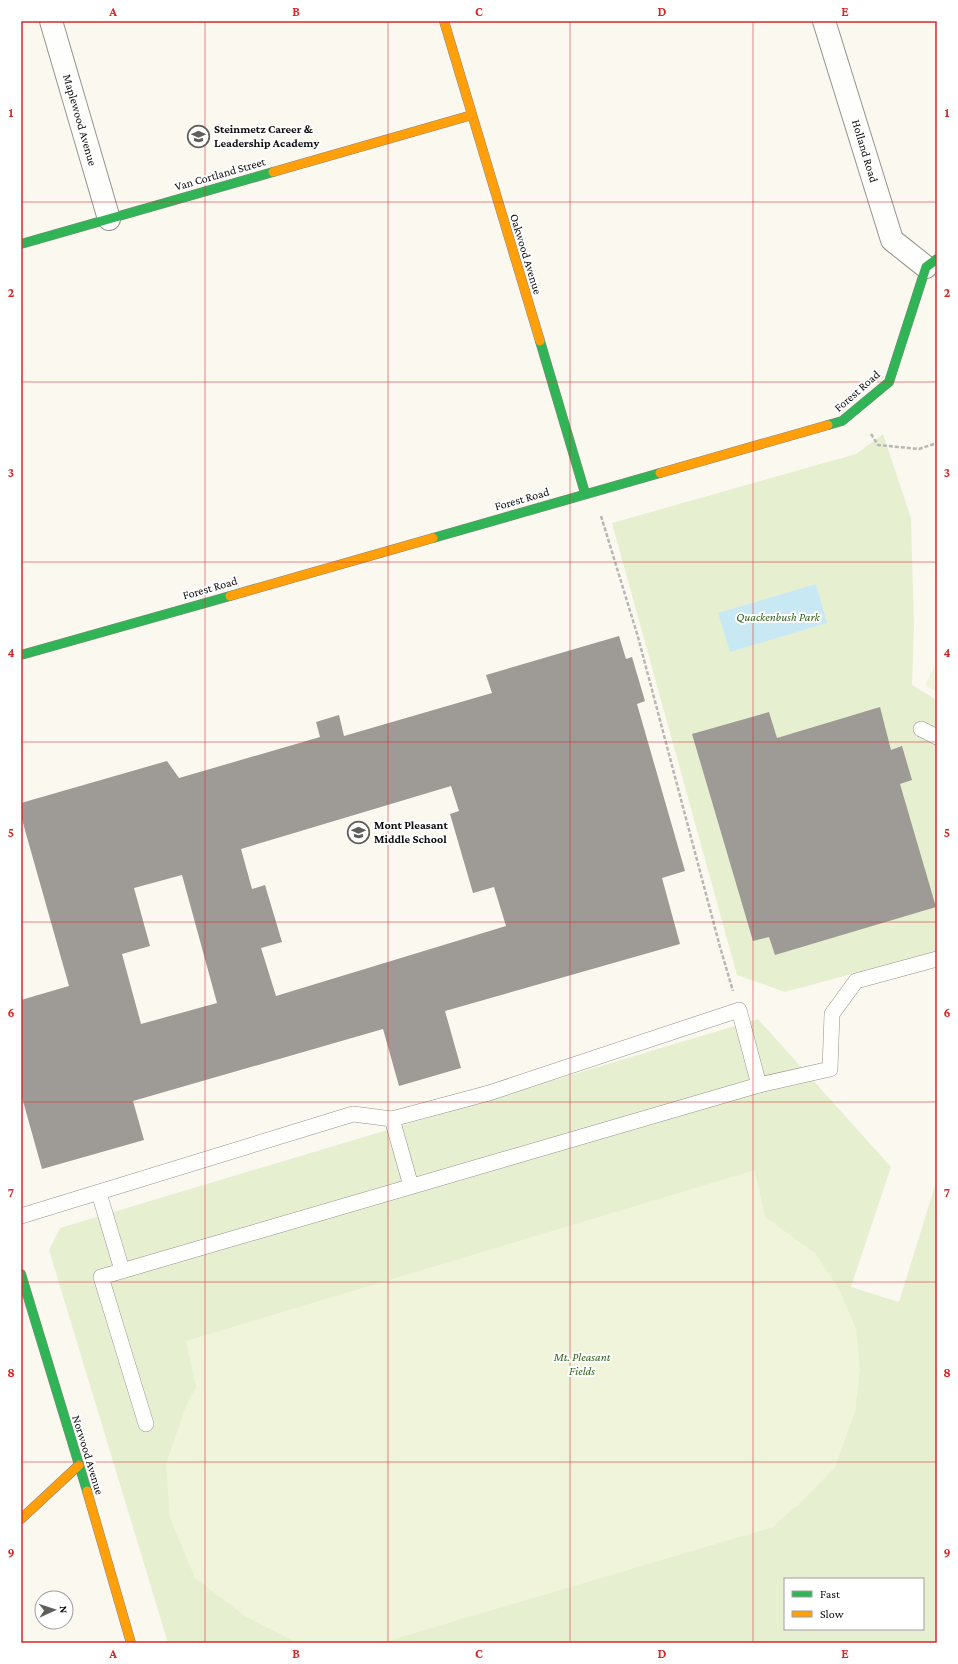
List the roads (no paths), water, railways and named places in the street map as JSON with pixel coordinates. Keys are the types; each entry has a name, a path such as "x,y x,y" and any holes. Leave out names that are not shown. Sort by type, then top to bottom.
{"street":[{"name":"Maplewood Avenue","path":"51,21 108,219"},
{"name":"Oakwood Avenue","path":"444,21 584,493"},
{"name":"Holland Road","path":"824,21 892,240 932,263"},
{"name":"Van Cortland Street","path":"21,244 472,115"},
{"name":"Forest Road","path":"21,655 584,493 842,422 889,382 932,263"},
{"name":"Norwood Avenue","path":"21,1274 131,1643"},
{"path":"21,1519 79,1465"}],"lane":[{"path":"921,729 937,737"},
{"path":"146,1424 101,1277 759,1084 830,1069 832,1014 856,982 937,960"},
{"path":"21,1216 353,1114 392,1119 489,1093 739,1010 759,1084"},
{"path":"392,1119 411,1186"},
{"path":"98,1193 122,1270"}],"water":[{"path":"816,584 827,623 730,652 718,613"}],"place":[{"name":"Steinmetz Career & Leadership Academy","path":"199,136"},
{"name":"Mont Pleasant Middle School","path":"359,832"}],"park label":[{"name":"Quackenbush Park","path":"778,617"},
{"name":"Mt. Pleasant Fields","path":"582,1364"}]}
